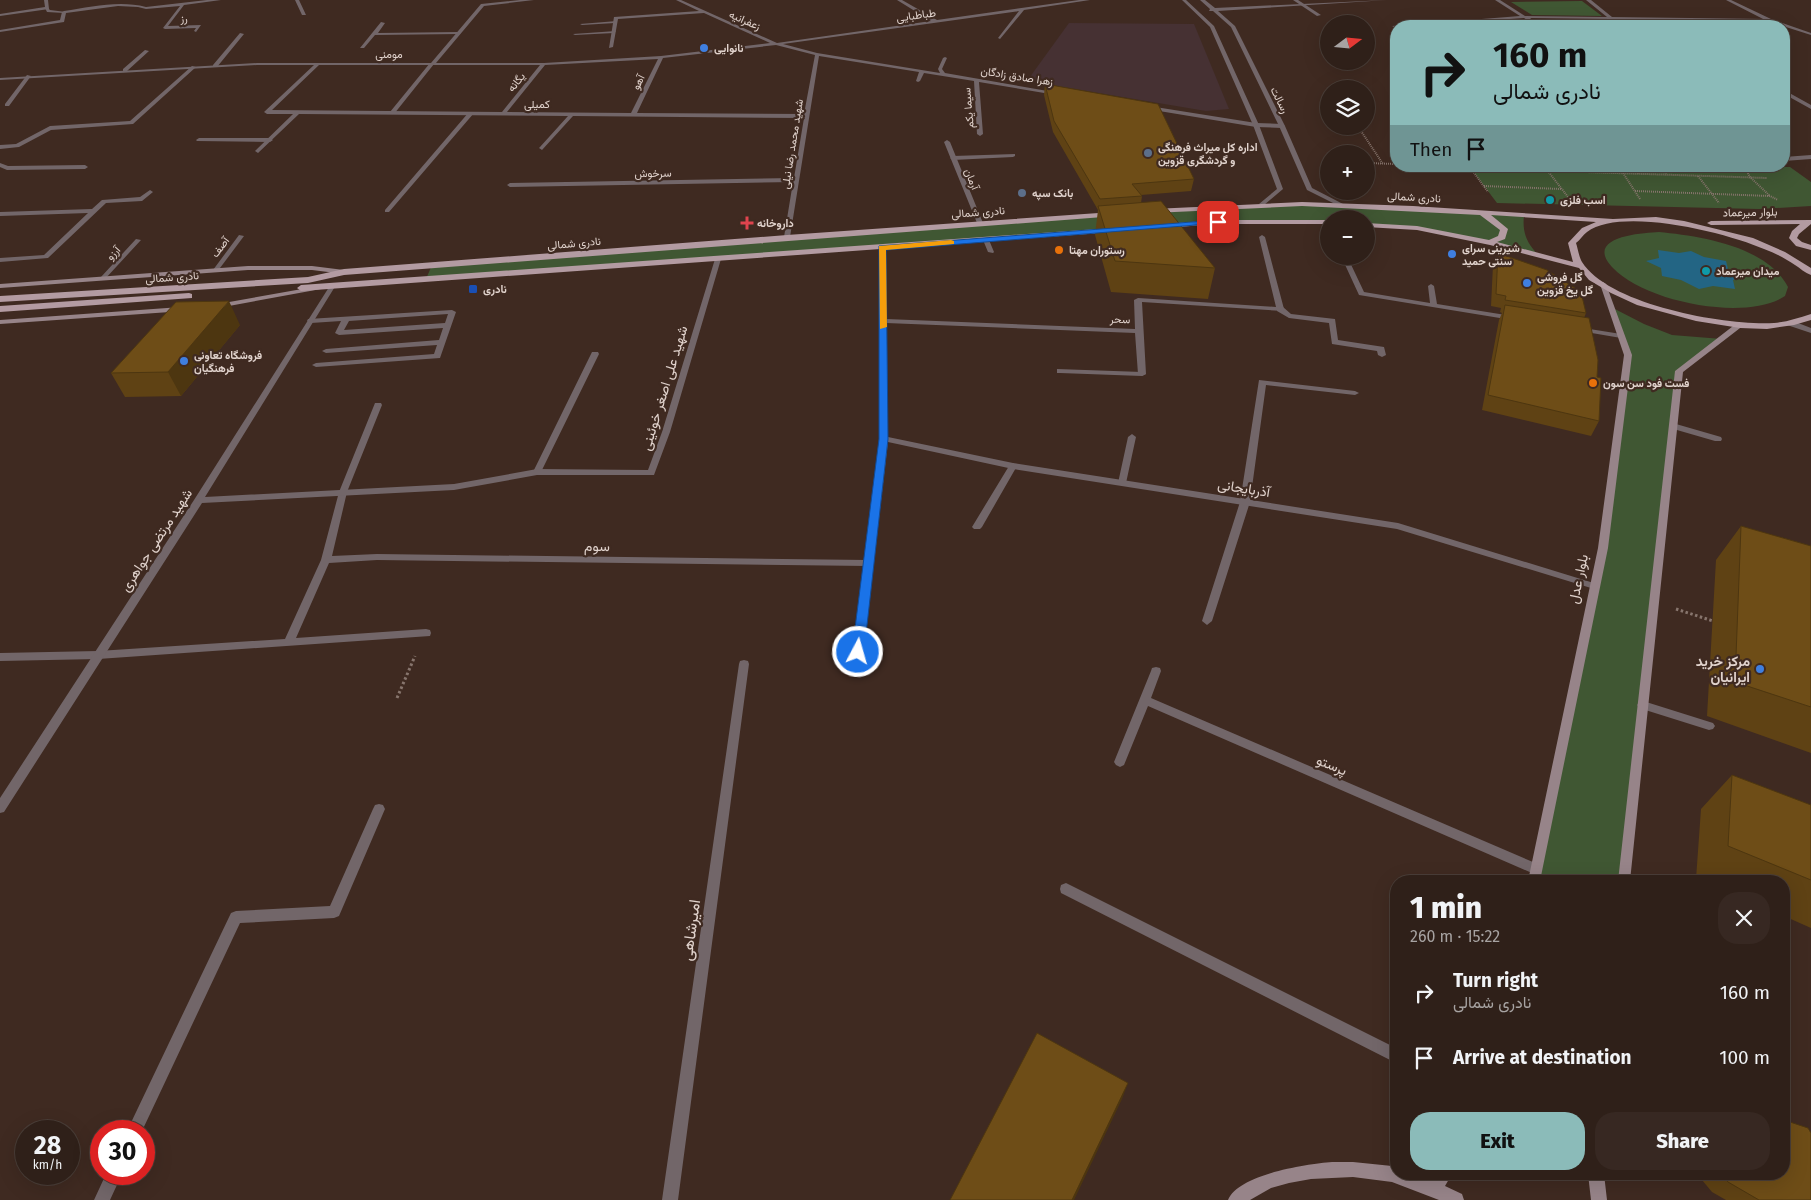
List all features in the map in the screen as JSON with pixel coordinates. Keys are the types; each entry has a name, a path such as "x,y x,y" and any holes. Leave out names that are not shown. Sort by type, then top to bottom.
{"main road":[{"name":"نادری شمالی","path":"1146,212 1262,204 1341,205 1614,221"},
{"path":"1477,212 1494,220 1504,229 1502,238 1490,243"},
{"name":"نادری شمالی","path":"0,299 308,280 344,272 787,237 1127,213"},
{"path":"1811,272 1799,263 1767,246 1729,233 1689,224 1649,219 1614,221 1590,226 1575,236 1572,243 1574,258 1580,266 1603,284 1641,303 1665,311 1698,319 1740,325 1767,326 1790,323 1811,317"},
{"path":"1154,227 1218,222 1320,222"},
{"path":"1809,222 1794,233 1793,238 1799,244 1811,248"},
{"name":"بلوار میرعماد","path":"1689,224 1809,222"},
{"path":"1375,226 1417,228 1490,243 1580,266"},
{"name":"نادری شمالی","path":"0,309 882,248 1124,229"},
{"name":"نادری شمالی","path":"0,286 248,268 312,268 344,272"},
{"name":"بلوار عدل","path":"1535,875 1602,548 1628,355 1603,284"},
{"name":"نادری شمالی","path":"205,307 225,306 333,286"},
{"path":"0,322 186,309"},
{"path":"1625,875 1679,371 1740,325"},
{"path":"1236,1200 1274,1179 1311,1170 1350,1169 1390,1174"},
{"path":"1409,1180 1434,1189 1456,1200"},
{"path":"1434,1189 1440,1180"},
{"path":"1597,1180 1599,1200"}],"street":[{"path":"46,0 47,8"},
{"path":"0,15 47,8 49,11 64,12 120,5 138,4 146,8 219,0"},
{"path":"234,0 243,0"},
{"path":"297,0 304,14"},
{"path":"392,113 483,5 532,0"},
{"name":"زعفرانیه","path":"678,0 776,44"},
{"path":"899,0 935,22"},
{"path":"1033,0 1046,6"},
{"name":"طباطبایی","path":"776,44 1088,0"},
{"path":"1184,0 1212,26 1256,125 1280,189 1262,204"},
{"name":"رسالت","path":"1202,0 1233,26 1282,126 1309,189 1341,205"},
{"path":"1295,0 1319,15"},
{"path":"1197,11 1385,0"},
{"path":"1497,0 1530,20"},
{"path":"1588,0 1612,18"},
{"path":"1728,0 1769,20"},
{"name":"رز","path":"183,4 165,28 199,26 196,31"},
{"path":"1000,38 1023,9"},
{"path":"0,31 62,21 64,12"},
{"path":"611,47 616,18 705,12"},
{"path":"1486,20 1525,17 1769,20"},
{"path":"1643,18 1647,20"},
{"path":"582,24 615,22"},
{"path":"362,47 383,23"},
{"path":"1790,27 1811,34"},
{"path":"575,34 614,32"},
{"path":"374,34 459,33"},
{"path":"215,66 242,34"},
{"name":"زهرا صادق زادگان","path":"776,44 817,54 1063,94"},
{"name":"مومنی","path":"0,79 215,66 544,64 661,57 776,44"},
{"path":"125,70 147,51"},
{"name":"شهید محمد رضا نیلی","path":"787,237 817,54"},
{"name":"آهو","path":"633,115 661,57"},
{"path":"944,75 940,69 945,58"},
{"name":"کمیلی","path":"318,64 267,112 807,116"},
{"name":"یگانه","path":"503,114 544,64"},
{"path":"0,147 17,146 50,128 131,123 194,67"},
{"path":"918,81 922,71"},
{"path":"7,105 29,76"},
{"name":"سیما یکم","path":"976,80 980,134"},
{"path":"1790,95 1811,106"},
{"path":"1140,106 1256,125 1282,126"},
{"path":"258,152 298,112"},
{"path":"386,211 471,113"},
{"path":"542,148 572,114"},
{"path":"199,140 270,140"},
{"name":"آرمان","path":"947,142 980,223"},
{"path":"953,158 1013,155"},
{"path":"1790,159 1811,157"},
{"path":"0,165 7,168 85,167"},
{"name":"سرخوش","path":"510,185 796,180"},
{"path":"0,260 46,256 104,201 142,199 150,192"},
{"path":"0,214 94,211"},
{"name":"آصف","path":"215,271 241,236"},
{"path":"1262,237 1280,308 1289,316 1332,321 1334,342 1381,349 1382,355"},
{"name":"آرزو","path":"103,278 138,240"},
{"path":"986,240 990,252"},
{"path":"858,652 884,439 882,248"},
{"name":"شهید علی اصغر خوئینی","path":"537,472 651,473 666,432 718,259"},
{"path":"1348,265 1361,294 1523,320"},
{"name":"شهید مرتضی جواهری","path":"0,808 199,500 333,286"},
{"path":"1431,286 1434,306"},
{"name":"سحر","path":"883,321 1139,331 1138,300 1280,308"},
{"path":"311,321 452,312 437,356 316,365"},
{"path":"346,319 339,333 448,325"},
{"path":"1790,323 1811,331"},
{"path":"1572,328 1621,336"},
{"path":"1060,371 1142,374 1139,331"},
{"path":"326,350 442,342"},
{"path":"199,500 454,487 537,472 595,354"},
{"path":"1207,621 1245,502 1262,382 1355,393"},
{"path":"288,642 326,560 343,492 378,404"},
{"path":"1673,426 1718,439"},
{"path":"1122,483 1132,437"},
{"name":"آذربایجانی","path":"884,439 1013,466 1398,526 1594,586"},
{"path":"978,527 1013,466"},
{"name":"سوم","path":"326,560 376,557 868,563"},
{"path":"0,658 98,655 426,633"},
{"name":"امیرشاهی","path":"670,1200 744,664"},
{"path":"1120,762 1156,671"},
{"name":"پرستو","path":"1144,700 1536,869"},
{"path":"1643,705 1709,726"},
{"path":"139,1120 236,916 334,912 379,809"},
{"path":"1066,889 1390,1053"},
{"path":"102,1200 109,1185"}],"path":[{"path":"1363,135 1383,164"},
{"path":"1375,164 1390,164"},
{"path":"1474,172 1484,186 1561,188"},
{"path":"1548,172 1570,199"},
{"path":"1585,172 1767,178"},
{"path":"1747,172 1770,196 1778,201"},
{"path":"1623,173 1644,206"},
{"path":"1634,191 1770,196"},
{"path":"1654,602 1713,621"},
{"path":"396,698 426,633"}],"shaded area":[{"path":"1069,23 1194,24 1229,109 1206,111 1027,81"}],"green space":[{"path":"1582,1 1602,16 1532,15 1511,2"},
{"path":"1790,167 1811,182 1811,206 1759,209 1497,203 1474,172 1790,172"},
{"path":"1302,204 1524,215 1526,237 1538,255 1417,228 1375,226 1375,210 1320,210 1320,222 1218,222 426,279 432,265 1205,207"},
{"path":"1659,232 1712,240 1749,253 1765,262 1778,273 1788,287 1785,296 1768,304 1722,308 1671,299 1628,280 1613,268 1606,258 1605,249 1609,243 1628,236"},
{"path":"1611,307 1644,324 1672,335 1722,339 1679,371 1625,875 1535,875 1603,548 1628,355"}],"water":[{"path":"1658,250 1679,253 1691,251 1704,257 1726,261 1728,269 1744,277 1733,280 1735,289 1713,286 1699,289 1681,280 1662,276 1661,268 1646,261 1659,258"}],"building":[{"path":"1045,84 1158,104 1194,179 1132,184 1142,196 1100,199 1054,121"},
{"path":"1161,201 1215,268 1115,261 1098,206"},
{"path":"1498,253 1547,270 1581,292 1586,313 1505,300 1506,296 1496,294"},
{"path":"229,301 168,372 111,373 176,302"},
{"path":"1505,305 1589,318 1598,360 1597,377 1601,378 1599,421 1488,395"},
{"path":"1741,526 1811,546 1811,707 1735,682"},
{"path":"1732,775 1811,805 1811,880 1728,846"},
{"path":"1037,1033 1128,1083 1072,1200 950,1200"},
{"path":"1790,1122 1808,1128 1811,1133 1811,1200 1759,1200 1726,1180 1790,1180"}],"slow traffic":[{"path":"883,327 882,248 951,243"}],"place":[{"name":"نانوایی","path":"704,48"},
{"name":"اداره کل میراث فرهنگی و گردشگری قزوین","path":"1148,153"},
{"name":"بانک سپه","path":"1022,193"},
{"name":"اسب فلزی","path":"1550,200"},
{"name":"داروخانه","path":"747,223"},
{"name":"رستوران مهتا","path":"1059,250"},
{"name":"شیرینی سرای سنتی حمید","path":"1452,254"},
{"name":"میدان میرعماد","path":"1706,271"},
{"name":"گل فروشی گل یخ قزوین","path":"1527,283"},
{"name":"نادری","path":"473,289"},
{"name":"فروشگاه تعاونی فرهنگیان","path":"184,361"},
{"name":"فست فود سن سون","path":"1593,383"},
{"name":"مرکز خرید ایرانیان","path":"1760,669"}],"route":[{"path":"858,652 884,439 882,248 1218,222"}]}
